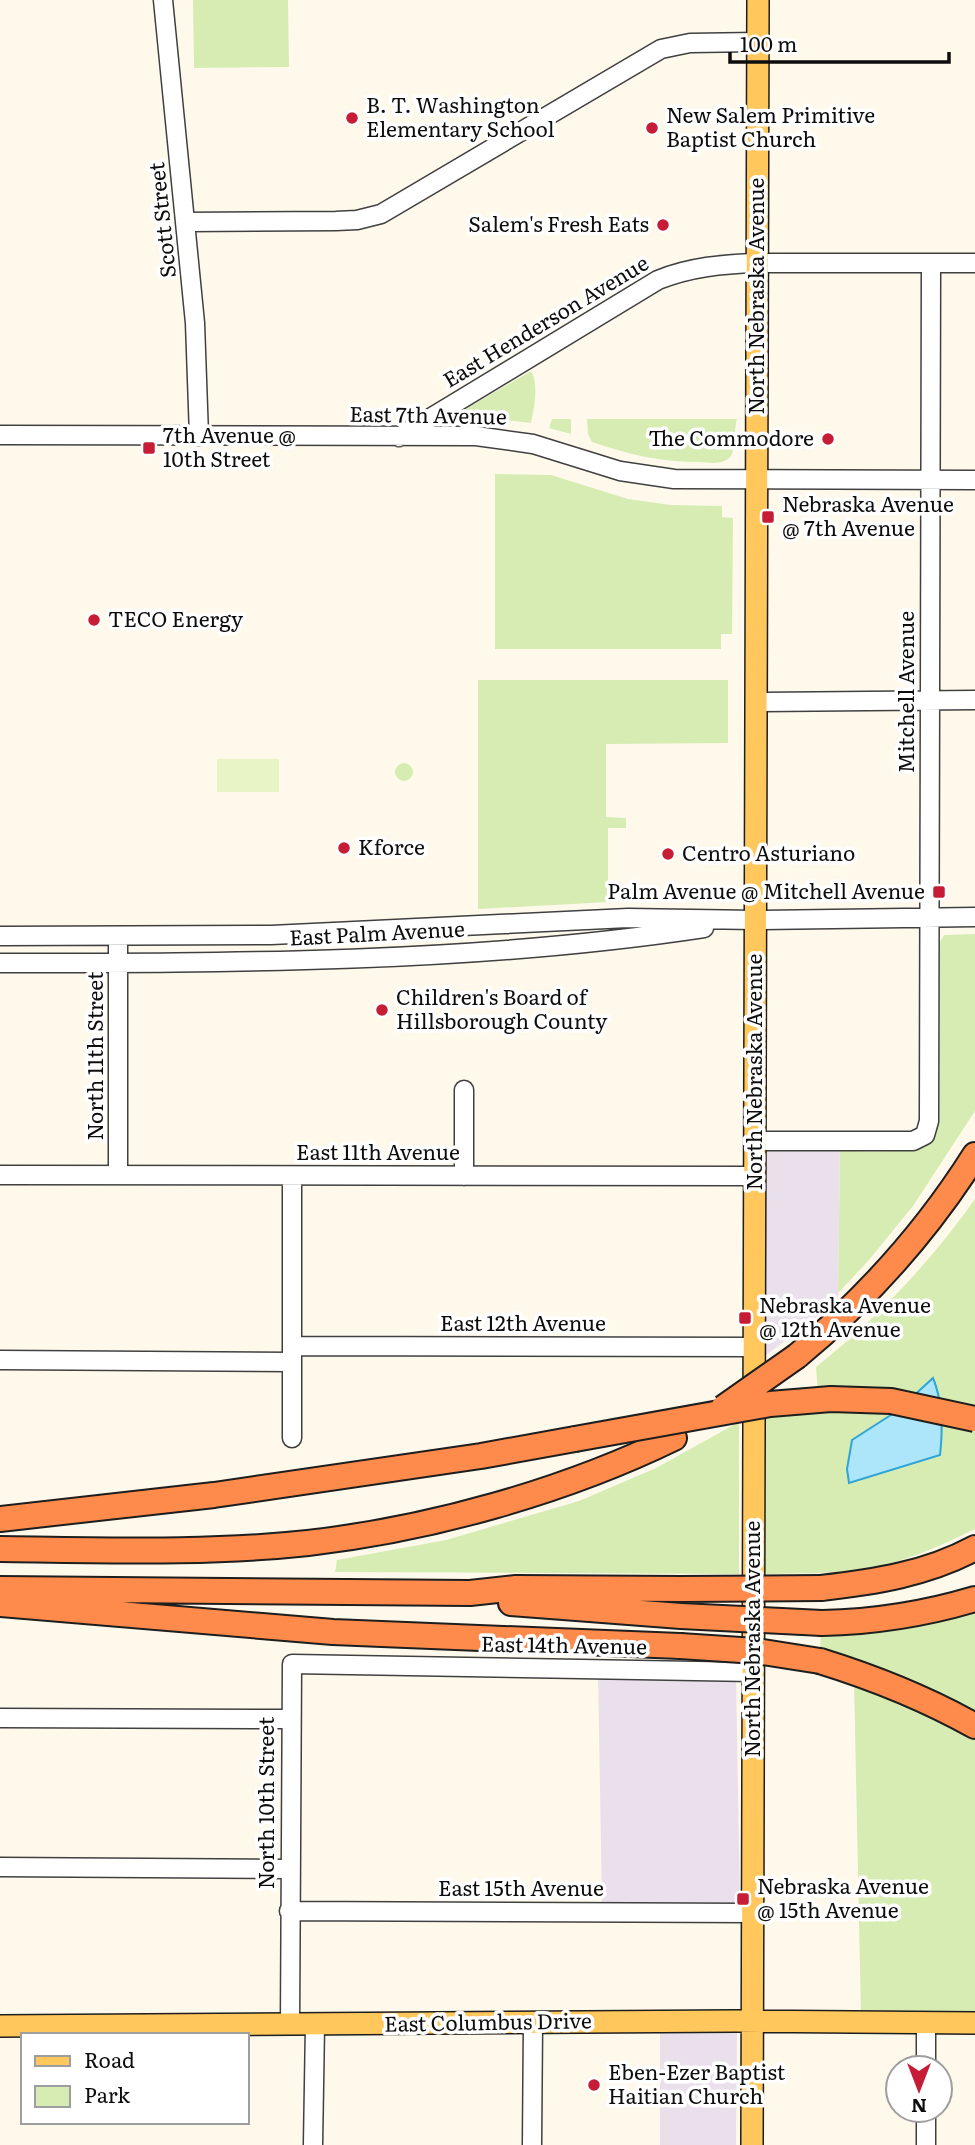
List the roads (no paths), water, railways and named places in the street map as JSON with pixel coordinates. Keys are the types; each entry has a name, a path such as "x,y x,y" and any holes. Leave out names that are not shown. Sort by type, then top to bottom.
{"highway":[{"path":"0,1549 212,1549 308,1543 376,1533 509,1502 637,1456 674,1438 727,1406 819,1338 878,1280 924,1227 975,1156"},
{"path":"0,1519 214,1495 481,1456 740,1408 798,1400 891,1401 975,1419"},
{"path":"0,1589 470,1592 516,1588 821,1588 869,1583 926,1569 975,1548"},
{"path":"470,1592 506,1602 681,1616 822,1623 887,1619 975,1599"},
{"path":"0,1604 333,1632 756,1651 820,1661 899,1687 975,1726"}],"main road":[{"name":"North Nebraska Avenue","path":"752,2145 758,0"},
{"name":"East Columbus Drive","path":"0,2026 752,2021 975,2023"}],"street":[{"name":"Scott Street","path":"163,0 195,323 199,436"},
{"path":"186,222 335,221 357,220 381,214 661,49 675,44 757,42"},
{"name":"East Henderson Avenue","path":"399,437 658,280 684,271 757,263 975,263"},
{"name":"Mitchell Avenue","path":"755,1141 913,1141 925,1135 929,1121 931,263"},
{"name":"East 7th Avenue","path":"0,435 501,438 543,447 647,477 975,480"},
{"path":"755,702 975,700"},
{"name":"East Palm Avenue","path":"0,936 271,934 628,918 756,920 975,917"},
{"name":"East Palm Avenue","path":"0,964 285,962 465,952 617,941 756,920"},
{"name":"North 11th Street","path":"118,937 118,1175"},
{"path":"464,1090 464,1176"},
{"name":"East 11th Avenue","path":"0,1175 755,1176"},
{"path":"292,1177 292,1438"},
{"name":"East 12th Avenue","path":"0,1360 754,1347"},
{"name":"North 10th Street","path":"290,2025 292,1664 373,1665"},
{"name":"East 14th Avenue","path":"373,1665 753,1672"},
{"path":"0,1717 290,1719"},
{"path":"0,1867 289,1869"},
{"name":"East 15th Avenue","path":"289,1911 753,1913"},
{"path":"532,2145 533,2022"},
{"path":"926,2022 926,2054"},
{"path":"313,2145 315,2025"},
{"path":"926,2124 926,2145"}],"water":[{"path":"933,1378 939,1396 941,1416 940,1455 849,1483 847,1469 852,1440 897,1411"}],"place":[{"name":"B. T. Washington Elementary School","path":"352,118"},
{"name":"New Salem Primitive Baptist Church","path":"652,128"},
{"name":"Salem's Fresh Eats","path":"663,225"},
{"name":"The Commodore","path":"828,439"},
{"name":"7th Avenue @ 10th Street","path":"149,448"},
{"name":"Nebraska Avenue @ 7th Avenue","path":"768,517"},
{"name":"TECO Energy","path":"94,620"},
{"name":"Kforce","path":"344,848"},
{"name":"Centro Asturiano","path":"668,854"},
{"name":"Palm Avenue @ Mitchell Avenue","path":"939,892"},
{"name":"Children's Board of Hillsborough County","path":"382,1010"},
{"name":"Nebraska Avenue @ 12th Avenue","path":"745,1318"},
{"name":"Nebraska Avenue @ 15th Avenue","path":"743,1899"},
{"name":"Eben-Ezer Baptist Haitian Church","path":"594,2085"}]}
